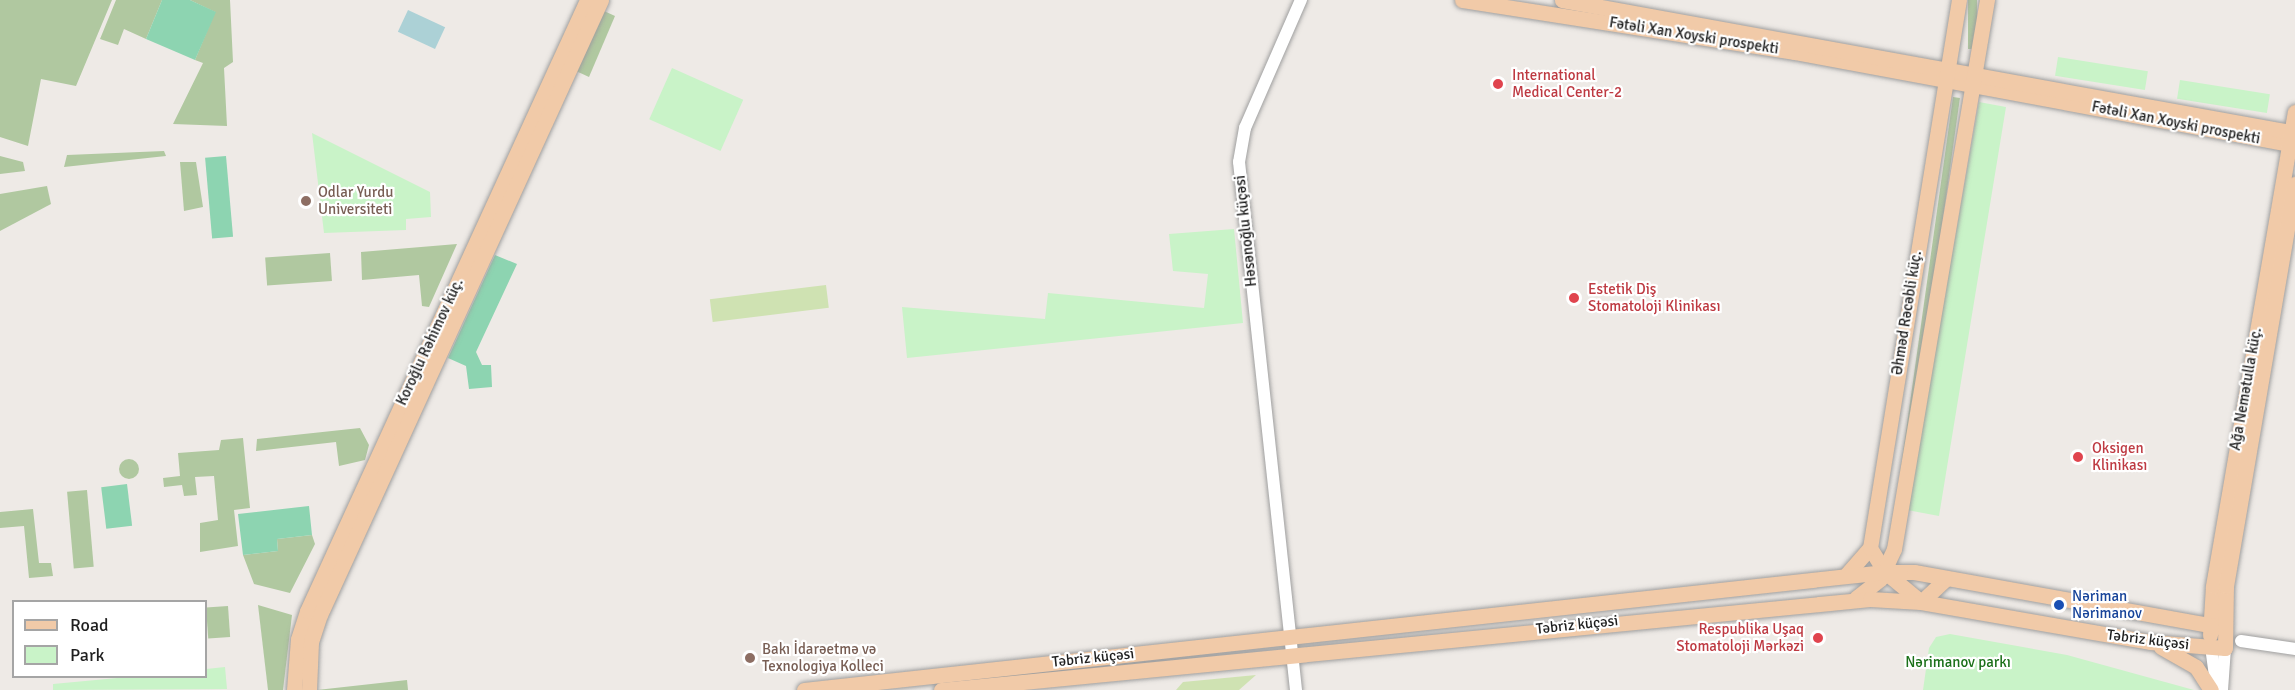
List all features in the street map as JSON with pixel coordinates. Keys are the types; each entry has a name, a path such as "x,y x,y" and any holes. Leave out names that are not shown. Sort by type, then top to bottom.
{"main road":[{"name":"Koroğlu Rəhimov küç.","path":"294,690 298,639 307,611 587,0"},
{"name":"Koroğlu Rəhimov küç.","path":"309,690 311,642 320,615 601,0"},
{"name":"Fətəli Xan Xoyski prospekti","path":"1462,0 1925,76 1947,67"},
{"name":"Fətəli Xan Xoyski prospekti","path":"1562,0 1947,67"},
{"name":"Əhməd Rəcəbli küç.","path":"1870,548 1959,0"},
{"name":"Əhməd Rəcəbli küç.","path":"1885,572 1894,549 1987,0"},
{"path":"1947,67 1971,85"},
{"name":"Fətəli Xan Xoyski prospekti","path":"1971,85 1996,76 2286,140"},
{"name":"Fətəli Xan Xoyski prospekti","path":"1971,85 2286,140"},
{"name":"Ağa Nemətulla küç.","path":"2217,627 2286,140 2295,112"},
{"name":"Ağa Nemətulla küç.","path":"2217,627 2225,600 2295,184"},
{"path":"1847,574 1870,548 1885,572 1921,602 1946,579"},
{"path":"1894,549 1914,572"},
{"path":"1850,600 1871,590 1885,572"},
{"name":"Təbriz küçəsi","path":"804,690 1847,574 1885,572 1914,572 2217,627"},
{"name":"Təbriz küçəsi","path":"941,690 1850,600 1921,602 2150,642 2218,648"},
{"path":"2079,630 2095,623 2096,614 2083,604"},
{"path":"2217,627 2218,648"},
{"path":"2150,642 2196,667 2211,690"}],"street":[{"name":"Həsənoğlu küçəsi","path":"1291,636 1239,162 1245,128 1301,0"},
{"path":"1291,636 1296,690"},
{"path":"2241,641 2295,649"},
{"path":"2217,690 2218,648"},
{"path":"2218,648 2222,690"}],"green space":[{"path":"0,0 112,0 76,86 41,79 28,146 0,137"},
{"path":"116,0 162,0 146,39 124,29 118,45 100,39"},
{"path":"162,0 190,0 216,12 195,60 146,39"},
{"path":"190,0 230,0 233,62 224,68 227,126 173,124 203,63 195,60 215,12"},
{"path":"1968,0 1977,0 1977,49 1968,49"},
{"path":"604,11 615,16 589,77 576,71"},
{"path":"2058,57 2148,71 2145,90 2055,76"},
{"path":"672,68 743,100 720,151 649,119"},
{"path":"2180,80 2270,94 2267,113 2177,99"},
{"path":"1953,97 1960,98 1901,516 1894,515"},
{"path":"1979,102 2006,107 1939,516 1907,510"},
{"path":"312,133 430,192 431,217 406,219 406,230 324,233"},
{"path":"164,151 166,156 64,167 67,155"},
{"path":"0,156 23,162 25,171 0,174"},
{"path":"226,156 233,237 212,239 205,158"},
{"path":"180,162 196,162 203,207 184,211"},
{"path":"47,186 51,204 0,231 0,194"},
{"path":"1234,229 1243,323 907,358 902,307 1045,319 1048,293 1204,308 1208,274 1173,271 1169,234"},
{"path":"457,244 429,307 422,306 419,275 362,280 361,252"},
{"path":"330,253 332,281 267,285 265,258"},
{"path":"495,255 517,264 476,352 482,365 491,365 492,387 469,389 466,366 448,358"},
{"path":"826,285 829,308 713,322 710,299"},
{"path":"360,428 369,445 365,460 339,466 336,442 256,451 257,439"},
{"path":"243,438 250,508 234,510 238,546 200,552 200,523 218,520 214,476 195,477 197,495 184,496 182,485 164,487 163,478 180,476 178,453 219,450 221,440"},
{"path":"129,459 136,462 139,469 136,476 129,479 122,476 119,469 122,462"},
{"path":"127,484 132,526 106,529 101,487"},
{"path":"87,490 94,567 74,568 67,492"},
{"path":"309,506 312,535 277,539 278,551 243,555 238,514"},
{"path":"33,509 39,563 51,563 53,576 29,578 24,526 0,528 0,512"},
{"path":"312,535 315,544 290,593 254,584 243,555 278,551 277,539"},
{"path":"258,605 292,615 283,690 268,690"},
{"path":"228,606 230,637 208,638 207,607"},
{"name":"Nərimanov parkı","path":"1950,634 2067,655 2194,690 1923,690 1929,648 1936,637"},
{"path":"225,667 227,689 53,690 53,684 117,678 207,678 207,669"},
{"path":"1256,675 1239,690 1176,690 1183,682"},
{"path":"407,680 408,690 317,690"}],"water":[{"path":"408,10 445,27 435,49 398,32"}],"place":[{"name":"International Medical Center-2","path":"1498,84"},
{"name":"Odlar Yurdu Universiteti","path":"306,201"},
{"name":"Estetik Diş Stomatoloji Klinikası","path":"1574,298"},
{"name":"Oksigen Klinikası","path":"2078,457"},
{"name":"Nəriman Nərimanov","path":"2059,605"},
{"name":"Respublika Uşaq Stomatoloji Mərkəzi","path":"1818,638"},
{"name":"Bakı İdarəetmə və Texnologiya Kolleci","path":"750,658"}]}
